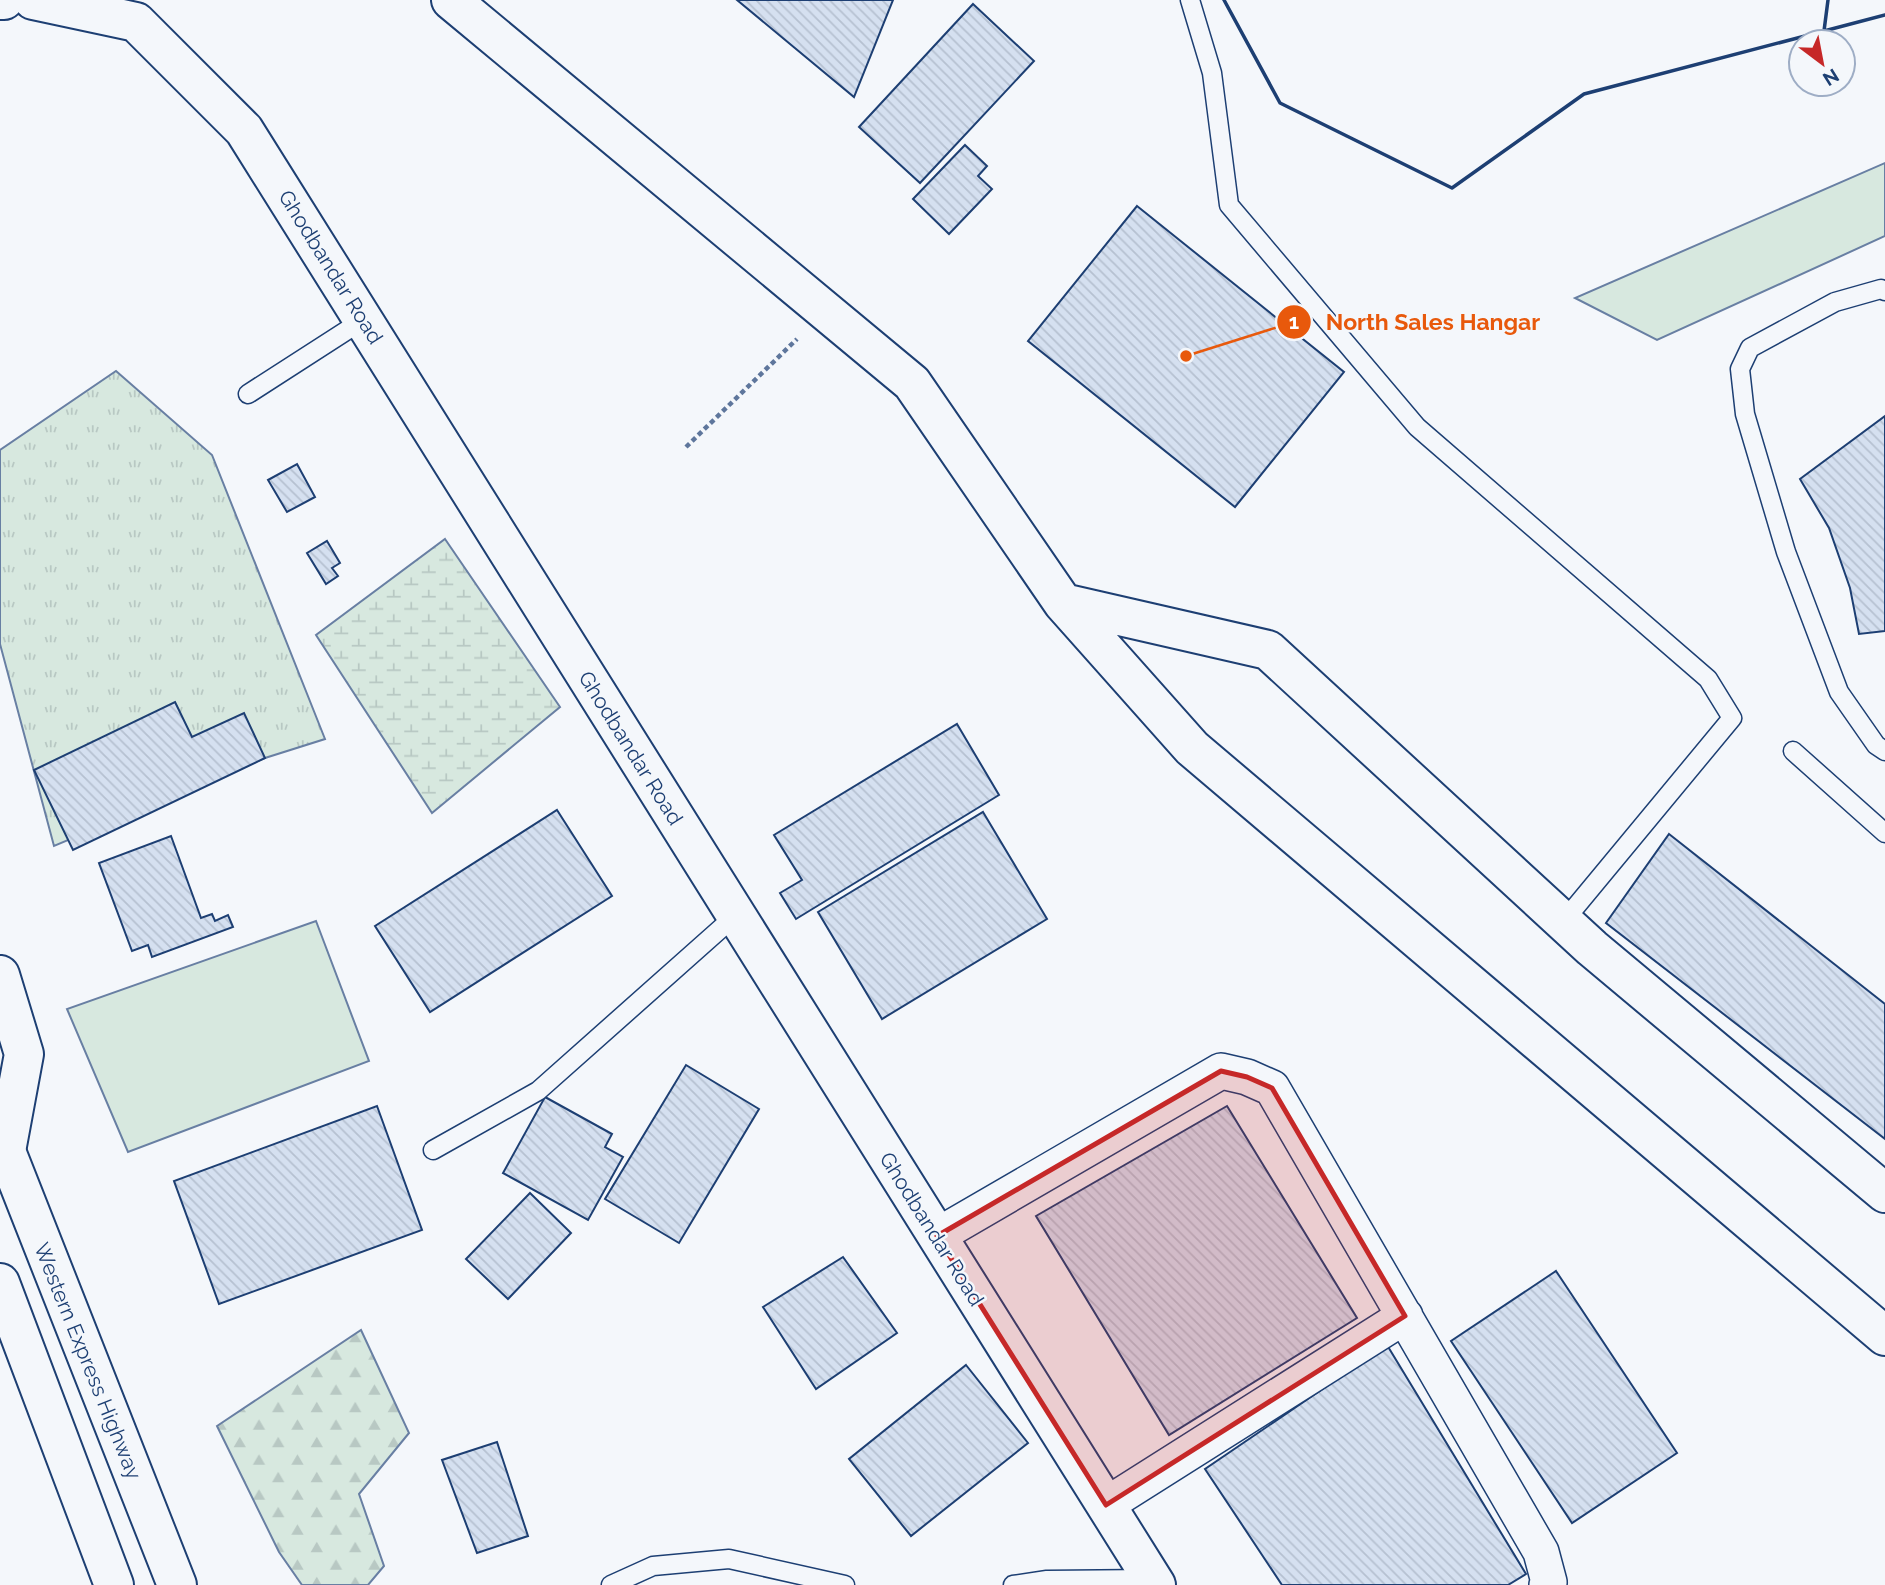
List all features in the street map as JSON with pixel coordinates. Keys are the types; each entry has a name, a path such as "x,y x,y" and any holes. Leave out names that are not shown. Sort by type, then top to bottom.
{"main road":[{"name":"Ghodbandar Road","path":"33,0 132,11 244,130 1154,1582"},
{"path":"451,0 912,383 1063,603 1192,748 1885,1336"},
{"path":"1063,603 1268,650 1563,922 1885,1193"},
{"path":"0,975 24,1054 3,1144"},
{"name":"Western Express Highway","path":"3,1144 177,1585"},
{"path":"0,1283 114,1585"},
{"path":"14,1321 64,1303"}],"street":[{"path":"937,1236 1221,1071 1248,1077 1272,1088 1541,1552 1549,1582 1547,1585"},
{"path":"1106,1506 1405,1316"}],"lane":[{"path":"1190,0 1212,74 1229,205 1417,427 1708,680 1732,718 1563,922"},
{"path":"1885,291 1881,289 1835,302 1750,348 1740,369 1745,414 1791,565 1839,692 1876,745 1885,751"},
{"path":"248,394 363,320"},
{"path":"1793,751 1885,833"},
{"path":"433,1150 538,1091 736,915"},
{"path":"611,1585 653,1566 729,1559 845,1585"},
{"path":"1013,1585 1047,1580 1154,1582"}],"path":[{"path":"686,447 826,312"}],"highlighted area":[{"path":"1221,1071 1247,1077 1272,1088 1405,1316 1106,1505 937,1236"}],"green space":[{"path":"1885,163 1885,236 1657,340 1575,298"},
{"path":"116,371 212,455 325,739 265,758 54,846 0,644 0,450"},
{"path":"445,539 560,707 432,813 316,635"},
{"path":"316,921 369,1061 128,1152 67,1009"},
{"path":"361,1330 409,1433 359,1494 384,1566 368,1585 302,1585 279,1552 217,1426"}],"building":[{"path":"737,0 893,0 854,97"},
{"path":"973,4 1034,61 920,183 859,127"},
{"path":"965,145 987,166 978,176 992,189 949,234 913,199"},
{"path":"1137,206 1344,372 1235,507 1028,341"},
{"path":"1885,416 1885,631 1859,634 1850,588 1829,528 1800,479"},
{"path":"297,464 315,497 287,512 268,480"},
{"path":"327,541 340,563 332,568 338,576 326,584 307,553"},
{"path":"175,702 192,737 244,713 265,758 73,850 34,770"},
{"path":"957,724 999,795 796,919 780,893 802,880 774,835"},
{"path":"557,810 612,896 430,1012 375,926"},
{"path":"983,812 1047,919 882,1019 818,912"},
{"path":"1669,834 1885,1004 1885,1139 1606,923"},
{"path":"171,836 201,918 212,914 215,921 228,915 233,927 152,957 148,945 132,951 99,863"},
{"path":"686,1065 759,1109 679,1243 605,1199"},
{"path":"545,1097 612,1134 605,1147 623,1157 588,1220 503,1173"},
{"path":"377,1106 422,1230 219,1304 174,1181"},
{"path":"1227,1106 1357,1318 1169,1435 1036,1216"},
{"path":"530,1193 571,1233 508,1299 466,1259"},
{"path":"843,1257 897,1333 816,1389 763,1307"},
{"path":"1556,1271 1677,1453 1572,1523 1451,1341"},
{"path":"1387,1345 1526,1574 1508,1585 1282,1585 1205,1469"},
{"path":"966,1365 1028,1443 911,1536 849,1459"},
{"path":"497,1442 528,1536 477,1553 442,1460"}],"wall":[{"path":"1224,0 1280,103 1452,188 1584,94 1787,41"},
{"path":"1828,0 1824,31 1885,15"}],"place":[{"name":"North Sales Hangar","path":"1186,356"}]}
